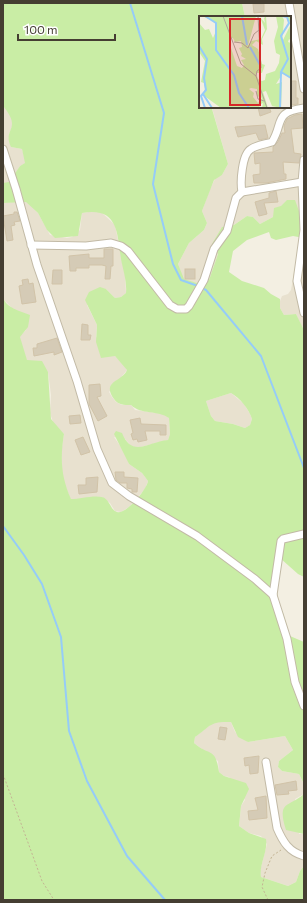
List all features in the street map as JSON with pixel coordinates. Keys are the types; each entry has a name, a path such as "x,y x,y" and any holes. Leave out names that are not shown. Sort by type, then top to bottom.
{"street":[{"path":"289,3 304,89"},
{"path":"242,192 241,185 244,156 249,149 272,142 281,117 293,110 304,108"},
{"path":"3,150 16,189 31,244 77,381 97,449 112,483 129,496 197,536 255,579 273,595"},
{"path":"304,160 302,182 304,230 296,281 304,313"},
{"path":"31,244 69,246 111,243 121,246 128,251 170,305 177,309 186,308 198,292 204,280 214,249 227,230 236,198 242,192 302,182"},
{"path":"304,534 283,539 281,542 273,595 287,639 295,682 304,706"},
{"path":"266,762 277,828 286,846 304,856"}],"path":[{"path":"3,774 42,881 54,900"},
{"path":"268,900 262,887 265,873 272,856 286,846"}],"shaded area":[{"path":"242,3 304,3 304,215 273,217 260,224 253,217 247,216 234,225 222,227 218,254 209,280 197,283 183,279 178,264 189,243 204,230 207,223 202,211 210,189 216,177 222,175 228,164 212,108 291,108 291,16 245,16"},
{"path":"3,106 13,118 13,124 9,135 11,147 22,149 26,163 20,166 9,183 3,183"},
{"path":"26,201 38,213 50,235 67,238 72,237 80,230 82,213 95,211 101,212 115,225 125,275 126,293 121,297 115,298 106,289 87,305 97,325 96,337 124,365 127,370 109,392 116,402 122,405 131,405 135,410 164,414 169,418 170,434 168,440 137,448 131,446 125,439 114,437 125,453 129,464 142,473 148,481 145,489 129,507 121,512 115,511 110,503 102,497 71,500 64,483 62,471 61,453 64,434 54,425 50,413 51,395 48,372 27,361 19,337 26,330 13,309 4,300 3,203"},
{"path":"304,270 304,326 302,327 296,314 284,315 280,308 280,301 282,296 288,294 291,290 294,272"},
{"path":"231,393 244,404 252,419 250,425 245,428 215,421 211,416 206,401"},
{"path":"214,722 231,722 235,732 248,742 285,736 293,750 279,761 278,767 282,771 299,774 304,784 304,794 295,799 299,834 304,834 304,866 300,871 296,882 288,886 261,877 260,871 267,844 261,836 249,833 239,826 241,806 245,800 229,777 224,776 219,772 218,761 194,743 195,737"}],"green space":[{"path":"3,3 242,3 245,16 199,16 199,108 213,108 212,109 228,164 222,175 214,180 202,211 207,223 204,230 189,243 178,264 184,279 197,283 209,280 218,254 212,244 222,227 234,225 247,216 253,217 260,224 273,217 274,208 281,206 287,200 295,200 300,214 304,215 304,238 293,236 276,240 271,238 269,232 247,240 233,251 229,272 242,281 264,288 280,299 280,308 284,315 296,314 304,330 304,577 298,574 280,558 274,563 272,588 283,613 290,636 304,642 304,784 299,774 282,771 278,767 279,761 293,750 285,736 248,742 238,737 231,722 218,722 214,723 195,737 194,743 214,755 219,772 224,776 246,783 249,789 241,806 239,826 249,833 266,839 266,849 261,867 261,877 288,886 296,882 300,871 304,866 304,900 3,900 3,297 10,306 30,315 28,327 20,337 27,360 42,361 48,372 51,419 64,434 62,467 65,483 71,499 95,496 102,497 107,500 115,511 121,512 126,510 136,501 147,485 148,481 142,473 129,464 114,434 116,431 122,433 126,441 131,445 141,447 168,440 170,434 169,418 160,414 140,410 131,405 121,404 116,401 111,393 111,385 127,370 115,356 101,358 96,342 97,325 85,300 89,292 100,287 106,289 115,298 121,297 126,293 125,280 114,224 103,214 94,212 82,213 78,236 55,238 47,230 38,213 26,202 3,203 3,183 9,182 20,166 25,163 22,149 11,147 9,141 12,125 9,114 3,106","holes":["231,393 241,401 251,415 252,419 250,425 245,428 215,421 211,416 206,401"]},
{"path":"304,794 304,834 286,830 283,814 284,809"}],"building":[{"path":"253,4 264,4 264,12 254,13"},
{"path":"291,81 296,81 296,98 298,98 298,104 291,105"},
{"path":"258,108 269,108 271,112 260,116"},
{"path":"302,114 303,128 291,129 294,153 301,154 299,163 283,162 286,179 266,183 254,183 253,175 260,174 260,163 255,164 254,153 273,152 273,147 278,142 282,133 285,133 284,126 287,119 295,115"},
{"path":"265,125 268,138 259,140 256,133 238,137 235,127"},
{"path":"276,191 278,202 264,203 267,214 259,216 255,202 269,198 269,193"},
{"path":"14,212 17,212 20,221 14,222 15,225 11,226 13,240 7,241 3,216 14,214"},
{"path":"104,249 113,249 113,266 111,266 110,279 105,279 106,266 102,265 89,265 89,268 76,268 76,271 70,271 69,256 89,254 89,258 104,258"},
{"path":"185,269 195,269 195,279 185,279"},
{"path":"53,270 62,270 62,284 52,284"},
{"path":"28,279 29,284 33,283 36,302 22,304 19,286 23,285 22,280"},
{"path":"82,324 88,325 88,335 91,335 90,340 81,340"},
{"path":"57,338 62,352 54,355 54,352 34,356 33,348 37,348 37,344"},
{"path":"100,384 101,396 97,397 107,416 98,421 89,404 89,385"},
{"path":"80,415 81,423 70,424 69,416"},
{"path":"140,418 141,424 166,425 166,435 160,435 160,431 145,431 147,440 138,442 137,439 133,440 130,420"},
{"path":"83,437 90,452 81,455 75,440"},
{"path":"115,472 124,472 124,477 138,478 137,492 132,492 132,489 127,488 127,483 120,483 116,480"},
{"path":"98,477 97,492 79,494 78,485 86,485 86,478"},
{"path":"220,727 227,728 225,740 218,739"},
{"path":"259,756 258,773 250,774 249,765 245,766 244,758"},
{"path":"296,781 297,790 288,791 289,794 277,795 275,785"},
{"path":"266,796 267,818 249,820 248,811 258,810 255,798"}],"waterway":[{"path":"130,3 164,113 153,184 173,264 181,280 198,286"},
{"path":"202,288 206,290 261,356 304,468"},
{"path":"3,526 24,555 42,584 61,637 69,731 87,781 127,856 165,900"}]}
